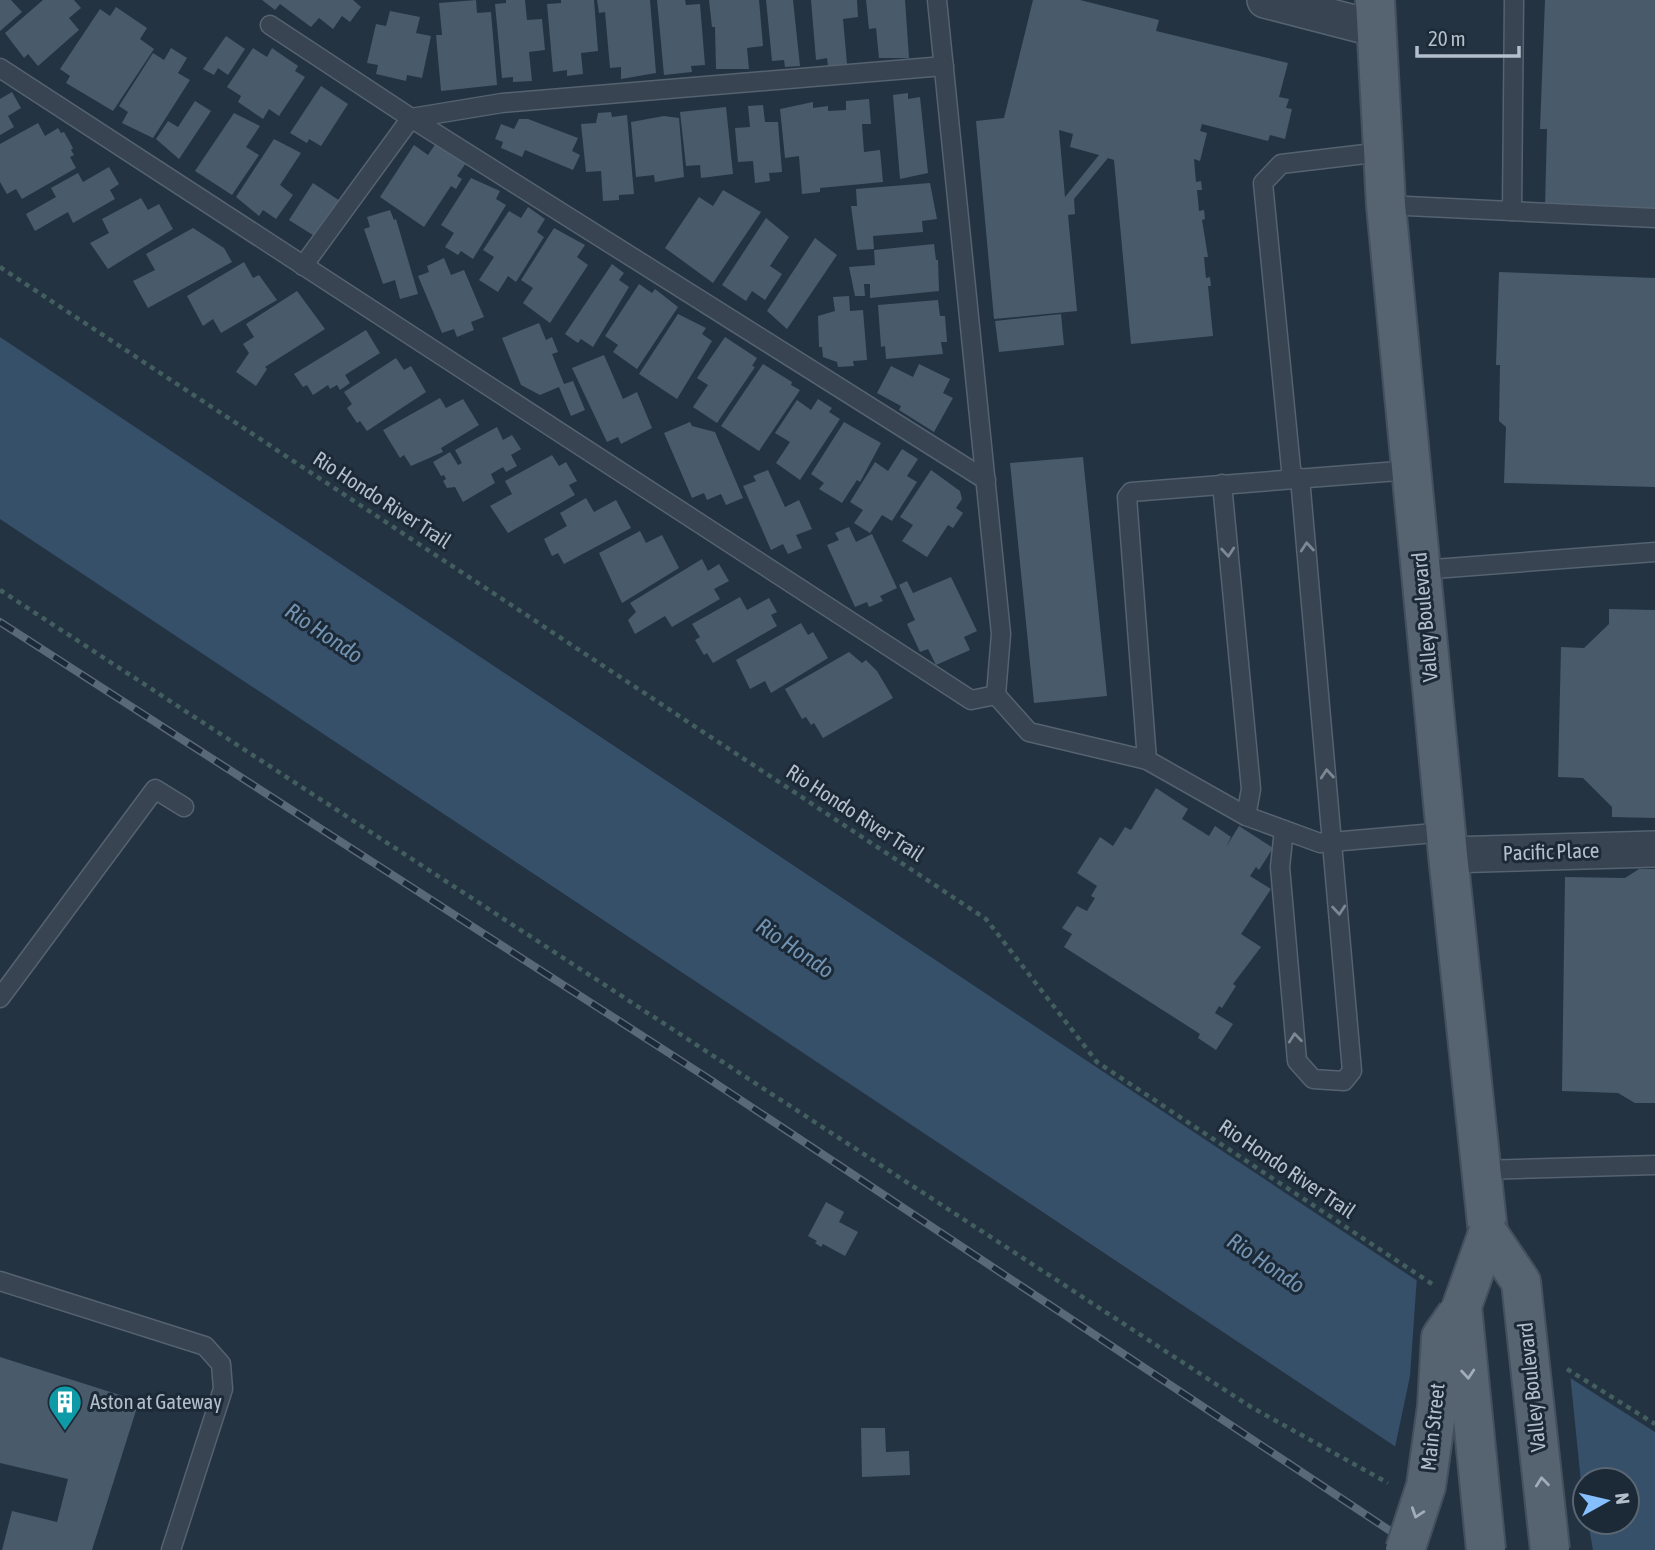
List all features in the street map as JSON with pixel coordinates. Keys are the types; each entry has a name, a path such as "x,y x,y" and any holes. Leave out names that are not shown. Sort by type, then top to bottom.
{"main road":[{"name":"Valley Boulevard","path":"1376,15 1386,205 1479,1170 1488,1233 1521,1283 1550,1550"},
{"name":"Valley Boulevard","path":"1486,1550 1449,1296 1488,1233"},
{"name":"Main Street","path":"1405,1550 1426,1486 1437,1407 1441,1337 1449,1296"}],"street":[{"path":"1265,0 1376,15"},
{"name":"Pacific Place","path":"1447,844 1655,849"}],"lane":[{"path":"936,0 1001,635 996,695 1029,732 1147,760 1246,816 1320,843 1447,844"},
{"path":"1512,211 1514,0"},
{"path":"270,25 411,118 986,480"},
{"path":"303,266 411,118 502,103 944,66"},
{"path":"0,68 971,700 996,695"},
{"path":"1284,830 1280,867 1297,1060 1313,1079 1344,1080 1352,1071 1333,842 1263,183 1281,164 1382,152"},
{"path":"1386,205 1655,218"},
{"path":"1147,760 1127,497 1138,490 1411,470"},
{"path":"1222,484 1251,789 1246,816"},
{"path":"1421,570 1655,552"},
{"path":"0,998 155,789 184,807"},
{"path":"1479,1170 1655,1165"},
{"path":"0,1281 205,1346 221,1364 223,1389 172,1550"}],"path":[{"name":"Rio Hondo River Trail","path":"0,267 986,919 1088,1055 1449,1296"},
{"path":"0,590 1251,1406 1395,1488"},
{"path":"1565,1369 1655,1424"}],"water":[{"name":"Rio Hondo","path":"0,337 1410,1276 1655,1432 1655,1550 1551,1550 0,519"}],"pier":[{"path":"1417,1276 1570,1373 1579,1466 1571,1466 1571,1536 1590,1536 1593,1550 1544,1550 1394,1452 1410,1376"}],"building":[{"path":"0,0 11,0 22,12 0,31"},
{"path":"43,0 74,0 81,8 69,18 79,30 38,66 28,54 24,58 5,33"},
{"path":"262,0 353,0 361,7 350,22 342,16 333,29 319,18 311,27 280,4 275,10"},
{"path":"476,0 477,13 491,12 497,85 441,91 436,35 442,35 439,3"},
{"path":"506,0 525,0 527,20 542,19 545,50 529,52 532,81 513,82 513,77 502,78 495,4 506,3"},
{"path":"561,0 594,0 598,51 581,53 583,74 567,76 567,70 553,72 547,4 561,3"},
{"path":"597,0 650,0 656,73 621,79 621,67 610,68 605,12 599,13"},
{"path":"657,0 685,0 686,5 700,4 705,65 691,66 692,72 664,75"},
{"path":"709,0 759,0 763,46 747,48 749,69 716,69 715,27 712,27"},
{"path":"766,0 793,0 800,66 785,67 784,60 772,61"},
{"path":"811,0 857,0 858,17 843,19 847,64 828,66 827,58 816,60"},
{"path":"866,0 905,0 909,58 879,58 876,28 869,29"},
{"path":"1033,0 1080,0 1159,20 1156,31 1288,63 1279,97 1289,99 1286,108 1292,109 1285,139 1270,135 1268,141 1202,124 1200,131 1207,133 1200,161 1194,159 1196,182 1201,181 1202,190 1197,190 1199,211 1204,210 1205,219 1202,220 1208,257 1204,257 1206,278 1210,277 1211,286 1208,286 1213,336 1131,344 1114,160 1108,158 1074,199 1075,214 1068,215 1077,311 994,319 976,121 1004,118","holes":["1059,130 1073,134 1070,147 1099,155 1065,197"]},
{"path":"1545,0 1655,0 1655,210 1545,206 1547,129 1540,129"},
{"path":"116,7 147,28 140,39 154,49 113,111 66,83 70,76 60,69 100,9 110,16"},
{"path":"390,11 420,17 416,33 431,36 422,78 407,75 406,81 376,74 378,65 367,63 376,24 386,26"},
{"path":"226,36 245,49 228,75 218,68 214,75 203,69"},
{"path":"171,48 187,58 178,73 190,80 153,138 122,123 128,112 119,106 153,53 164,60"},
{"path":"253,48 267,57 272,48 298,66 295,71 305,77 279,116 269,109 263,119 238,102 241,96 227,87"},
{"path":"321,86 348,104 321,146 309,139 307,143 290,133"},
{"path":"12,92 21,108 8,116 14,127 0,135 0,99"},
{"path":"908,93 908,99 920,97 928,173 900,179 893,95"},
{"path":"869,99 871,124 862,124 864,152 880,150 883,182 820,188 820,192 802,194 799,156 785,158 780,109 813,102 813,108 828,106 828,111 846,110 846,101"},
{"path":"195,101 211,111 179,159 156,139 168,121 178,127"},
{"path":"763,105 765,122 778,122 782,172 769,173 770,181 755,183 753,161 738,162 735,128 750,127 748,106"},
{"path":"726,107 733,174 701,178 700,165 686,166 680,112"},
{"path":"611,112 612,117 627,115 634,194 619,195 619,200 603,201 601,171 586,172 581,124 596,123 598,113"},
{"path":"234,113 260,126 246,147 259,155 232,195 195,171"},
{"path":"664,116 679,118 684,177 655,182 654,175 636,177 631,122"},
{"path":"519,119 528,119 578,138 572,151 580,155 573,170 525,150 522,157 501,148 503,142 495,139 501,124 514,129"},
{"path":"38,123 45,136 58,128 61,133 64,132 73,148 71,150 74,155 70,157 76,168 22,199 16,189 7,194 0,182 0,144"},
{"path":"274,139 301,153 280,185 293,195 276,219 263,210 259,216 236,197"},
{"path":"436,143 466,163 457,176 462,179 456,189 451,186 424,227 380,197 414,145 428,155"},
{"path":"109,167 119,184 110,190 115,199 73,223 68,212 35,231 26,214 56,197 51,188 78,173 83,182"},
{"path":"471,178 500,191 496,199 506,205 473,259 461,251 458,255 445,247 454,233 441,225"},
{"path":"313,183 340,201 316,237 289,220"},
{"path":"930,183 937,219 922,221 923,232 873,236 874,249 857,250 851,206 857,206 856,189"},
{"path":"723,190 761,212 713,283 665,248 699,197 713,206"},
{"path":"141,198 148,210 159,204 173,229 108,269 90,243 109,233 102,219"},
{"path":"528,207 545,219 537,232 544,237 516,282 508,276 498,292 479,280 494,257 483,250 509,211 521,218"},
{"path":"390,210 394,220 396,219 418,294 400,299 395,280 383,284 364,229 370,227 367,217"},
{"path":"766,218 789,237 770,266 782,274 765,300 752,291 746,301 722,285"},
{"path":"193,228 224,248 232,262 148,308 133,281 155,270 146,254"},
{"path":"554,228 585,245 577,257 588,265 550,323 523,303 533,288 521,280"},
{"path":"815,238 837,255 787,329 767,311"},
{"path":"934,244 938,260 939,291 870,298 870,284 864,284 865,296 855,296 849,267 875,265 874,250"},
{"path":"444,258 451,275 464,270 484,317 471,322 474,330 457,337 454,329 442,333 418,276 429,272 427,266"},
{"path":"244,262 253,278 259,275 277,300 221,333 213,319 203,326 187,296"},
{"path":"612,264 624,273 619,280 629,287 593,347 581,339 578,343 565,334"},
{"path":"1499,272 1655,278 1655,487 1504,483 1506,427 1499,421 1500,365 1496,365"},
{"path":"639,284 652,293 655,289 678,307 637,369 613,352 618,345 605,336"},
{"path":"297,291 325,329 265,367 267,369 256,386 236,372 249,353 243,344 254,337 246,324"},
{"path":"849,296 850,311 863,310 867,360 853,361 854,366 838,367 837,362 823,357 822,347 819,347 818,316 835,311 833,297"},
{"path":"938,300 940,316 945,316 947,342 941,342 943,354 886,359 885,346 881,347 878,305"},
{"path":"678,314 706,328 702,334 712,341 677,399 639,374"},
{"path":"1061,314 1064,345 999,352 995,321"},
{"path":"539,323 546,340 552,337 558,352 552,354 564,384 573,381 585,410 571,416 559,387 540,395 521,385 502,338"},
{"path":"366,330 380,353 345,375 350,383 340,390 337,385 330,389 328,385 313,395 307,385 303,387 294,374"},
{"path":"725,337 757,358 752,366 755,367 717,423 693,407 708,385 697,378"},
{"path":"604,355 623,399 637,392 652,428 621,444 618,437 607,442 572,368"},
{"path":"396,358 404,370 411,366 426,392 367,431 360,421 357,423 347,408 352,404 344,392"},
{"path":"763,364 800,390 759,451 721,426"},
{"path":"919,364 950,379 943,393 953,398 934,432 899,410 901,406 877,393 891,366 913,377"},
{"path":"440,398 446,408 463,399 479,425 441,448 443,452 411,466 404,455 400,458 383,430"},
{"path":"818,399 832,408 829,412 840,419 800,480 776,463 790,442 775,433 797,400 811,410"},
{"path":"690,422 692,426 715,432 743,498 726,505 721,494 707,500 704,493 692,498 664,433"},
{"path":"844,422 881,443 860,482 857,480 842,503 819,489 824,483 811,474"},
{"path":"497,427 503,440 512,435 521,449 511,455 517,466 506,472 503,467 491,474 495,483 463,502 455,487 447,488 443,481 446,479 444,475 441,476 433,462 450,452 458,465 462,463 455,450"},
{"path":"902,449 918,459 907,476 917,482 892,521 882,515 870,533 854,523 863,510 850,502 875,462 888,471"},
{"path":"552,455 559,466 566,462 577,481 569,485 575,495 508,533 490,506 512,494 505,481"},
{"path":"1083,457 1107,696 1034,703 1010,463"},
{"path":"768,470 785,507 799,500 812,529 796,535 802,548 788,554 783,544 771,550 743,486 756,481 753,476"},
{"path":"931,470 960,491 962,499 956,508 963,513 953,528 948,525 927,557 902,541 913,525 900,517"},
{"path":"586,498 594,512 616,500 631,528 564,564 558,553 552,556 544,539 567,526 560,513"},
{"path":"849,527 856,542 872,534 897,588 880,596 883,601 869,607 867,602 855,607 827,545 839,540 835,533"},
{"path":"640,531 646,543 662,535 679,568 622,603 599,553"},
{"path":"702,559 708,571 719,564 729,581 714,589 720,599 672,627 665,616 635,634 628,620 636,612 630,603"},
{"path":"951,577 977,631 964,637 970,650 936,665 928,649 920,652 907,624 915,620 899,585 907,581 913,593"},
{"path":"740,597 747,610 769,598 777,612 771,615 777,626 713,663 707,653 704,655 695,640 700,637 692,624"},
{"path":"1609,609 1655,610 1655,818 1612,817 1612,807 1583,778 1558,777 1561,647 1584,648 1609,624"},
{"path":"801,623 808,635 813,632 828,658 771,693 765,681 750,689 736,660"},
{"path":"849,652 862,663 866,660 877,671 893,698 823,738 814,723 811,725 806,717 802,719 785,689"},
{"path":"1156,788 1188,809 1182,819 1209,836 1215,826 1231,837 1226,847 1239,826 1273,848 1259,870 1256,867 1250,876 1271,889 1241,934 1261,947 1233,984 1236,986 1222,1008 1219,1006 1215,1013 1233,1024 1216,1050 1198,1038 1200,1034 1064,947 1072,934 1062,928 1077,906 1087,911 1095,898 1091,896 1097,886 1077,873 1100,837 1113,846 1125,827 1131,830"},
{"path":"1639,869 1655,869 1655,1103 1635,1103 1618,1093 1562,1091 1565,877 1625,878"},
{"path":"826,1202 844,1212 839,1222 858,1232 845,1256 823,1244 821,1247 808,1236"},
{"name":"Aston at Gateway","path":"0,1357 139,1401 92,1550 2,1550 12,1511 57,1522 68,1479 0,1463"},
{"path":"861,1428 885,1428 886,1452 909,1451 910,1475 862,1477"}],"railway":[{"path":"0,622 706,1077 1419,1550"}],"place":[{"name":"Aston at Gateway","path":"65,1432"}]}
